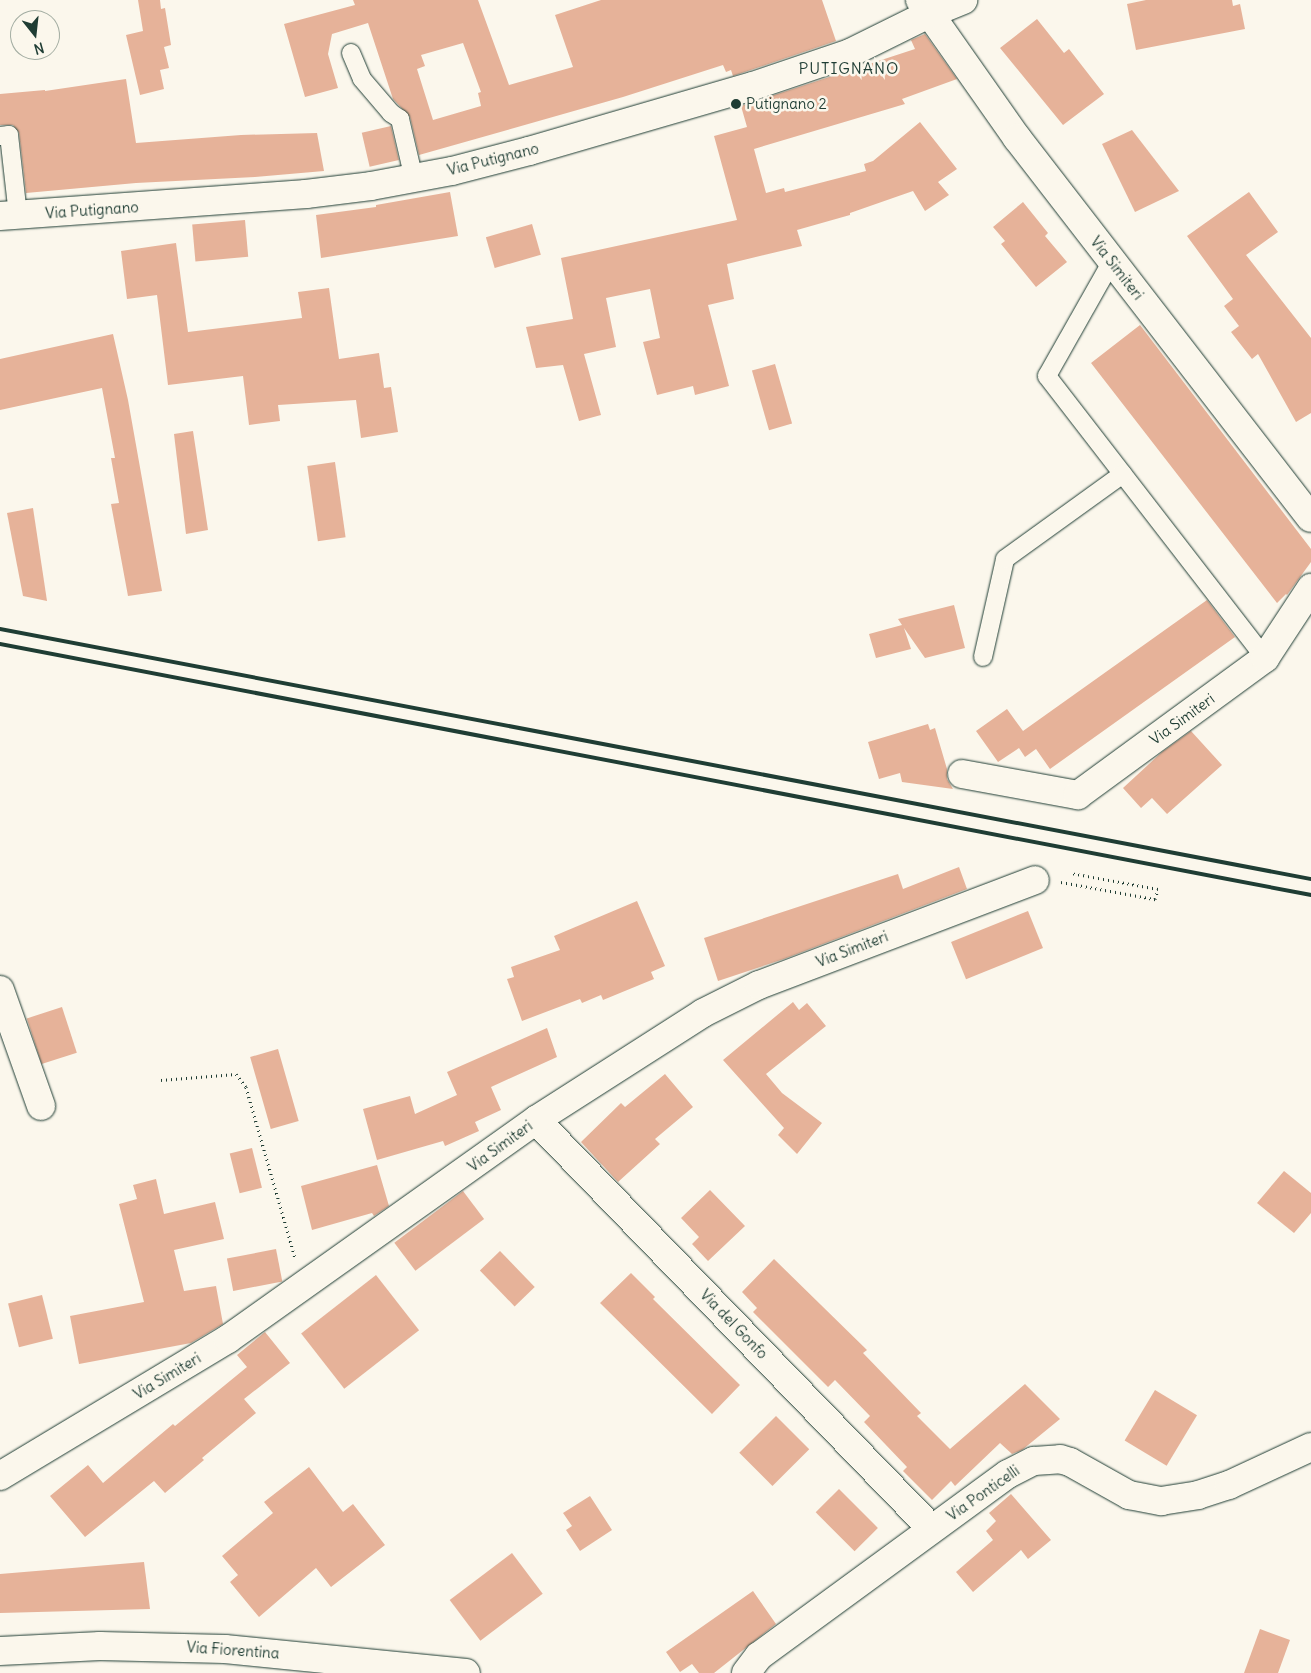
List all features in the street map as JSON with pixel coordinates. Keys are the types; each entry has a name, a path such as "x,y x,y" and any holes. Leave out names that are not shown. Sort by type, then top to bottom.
{"street":[{"name":"Via Putignano","path":"9,216 306,194 414,179 530,151 752,86 850,53 905,28 925,7 963,0"},
{"name":"Via Simiteri","path":"925,7 1017,138 1311,518"},
{"name":"Via Simiteri","path":"962,774 1078,795 1265,658 1311,588"},
{"name":"Via Simiteri","path":"0,1476 228,1339 536,1120 703,1013 759,985 1035,880"},
{"path":"0,990 40,1106"},
{"name":"Via del Gonfo","path":"536,1120 932,1529"},
{"name":"Via Ponticelli","path":"746,1673 759,1656 1008,1474 1034,1461 1060,1459 1070,1462 1129,1495 1161,1501 1198,1495 1229,1485 1311,1447"},
{"name":"Via Fiorentina","path":"0,1651 109,1646 225,1649 466,1673"}],"lane":[{"path":"351,53 362,80 391,113 400,119 414,179"},
{"path":"0,136 9,135 9,216"},
{"path":"1112,261 1047,376 1265,658"},
{"path":"983,657 1005,560 1123,474"}],"path":[{"path":"1035,880 1040,878 1155,900 1158,888 1072,873"},
{"path":"161,1080 236,1074 246,1087 303,1287"}],"building":[{"path":"138,0 160,0 161,9 165,8 171,45 164,47 169,68 160,70 164,89 140,95 126,35 143,31"},
{"path":"353,0 478,0 509,85 573,67 555,15 601,0 822,0 836,41 733,76 731,70 726,72 723,65 623,97 419,155 410,117 393,99 368,23 332,34 328,54 338,88 305,97 284,24 355,5","holes":["463,43 481,92 478,93 481,106 433,120 417,69 425,66 421,55"]},
{"path":"1146,0 1232,0 1233,6 1240,4 1245,29 1136,50 1127,4"},
{"path":"1037,19 1064,53 1069,49 1104,94 1063,125 1000,48"},
{"path":"925,34 957,79 902,99 905,104 754,149 766,193 784,188 785,192 866,171 864,164 873,161 920,122 957,169 938,182 949,195 925,211 913,191 850,213 850,215 797,230 802,246 727,264 734,299 708,305 729,386 695,395 693,386 657,395 643,342 660,338 650,289 606,298 616,347 584,354 601,415 579,421 563,365 536,368 526,327 573,319 561,258 737,220 714,136 747,127 741,106 915,49 911,40"},
{"path":"126,79 136,143 241,135 317,133 324,171 255,177 136,183 26,193 19,133 13,125 0,125 0,94 45,91"},
{"path":"391,126 399,160 370,167 362,133"},
{"path":"1132,130 1179,191 1135,212 1102,144"},
{"path":"450,192 458,236 321,258 316,215 376,207 376,205"},
{"path":"1249,192 1278,232 1246,255 1311,338 1311,413 1296,422 1258,354 1252,359 1231,332 1239,326 1224,306 1233,299 1187,236"},
{"path":"1023,202 1048,233 1045,236 1067,262 1036,287 1001,244 1005,241 993,227"},
{"path":"245,220 248,257 195,261 192,225"},
{"path":"532,224 541,255 495,268 486,237"},
{"path":"176,243 188,332 302,318 298,292 329,288 339,359 379,353 384,388 391,387 398,432 361,438 356,400 278,405 280,421 249,425 243,376 168,385 157,295 127,299 121,251"},
{"path":"1140,325 1311,549 1311,562 1287,595 1277,603 1091,363"},
{"path":"113,334 128,400 162,591 128,596 111,504 119,503 111,458 115,458 102,388 0,410 0,359"},
{"path":"775,364 792,424 769,430 752,371"},
{"path":"193,431 208,530 186,534 174,434"},
{"path":"335,462 346,537 318,541 307,466"},
{"path":"33,508 47,601 23,596 7,513"},
{"path":"1207,600 1235,637 1050,769 1036,749 1025,757 1019,748 998,762 976,731 1007,709 1023,731"},
{"path":"954,605 965,648 925,658 904,628 911,649 876,658 869,634 902,625 898,619"},
{"path":"928,724 930,730 935,728 947,769 947,779 953,789 902,782 900,773 879,779 868,742"},
{"path":"1191,731 1222,765 1167,814 1152,798 1141,808 1123,788 1162,752"},
{"path":"959,867 967,889 784,959 718,981 704,938 898,874 903,889"},
{"path":"637,901 665,966 651,972 654,979 603,1000 601,995 582,1003 580,999 522,1021 507,979 514,977 511,967 560,950 554,936"},
{"path":"1028,911 1043,948 966,979 951,942"},
{"path":"793,1002 799,1010 807,1003 826,1026 766,1074 782,1093 822,1123 797,1154 778,1135 784,1128 723,1060"},
{"path":"62,1007 77,1053 42,1064 27,1018"},
{"path":"547,1028 557,1057 491,1087 501,1110 475,1122 479,1131 445,1146 443,1141 377,1160 363,1109 410,1096 415,1114 457,1095 447,1072"},
{"path":"278,1049 299,1121 271,1129 250,1057"},
{"path":"665,1074 693,1107 655,1139 660,1144 618,1182 581,1142 621,1103 625,1107"},
{"path":"252,1148 262,1188 240,1193 230,1154"},
{"path":"377,1165 389,1206 374,1216 372,1213 312,1230 301,1186"},
{"path":"1284,1171 1311,1193 1311,1213 1294,1233 1257,1203"},
{"path":"156,1179 164,1214 215,1202 224,1239 174,1250 184,1291 216,1286 223,1324 191,1343 79,1364 70,1316 144,1302 119,1204 137,1199 133,1185"},
{"path":"710,1190 745,1226 708,1261 692,1244 699,1237 681,1218"},
{"path":"463,1191 484,1219 415,1271 394,1243"},
{"path":"276,1249 282,1281 233,1291 227,1259"},
{"path":"500,1251 535,1287 515,1306 480,1270"},
{"path":"774,1259 867,1350 863,1353 921,1413 917,1416 950,1449 1025,1384 1060,1419 1022,1450 1012,1454 1000,1443 955,1486 951,1481 932,1500 903,1471 907,1467 864,1422 870,1416 835,1380 828,1387 753,1312 757,1308 742,1292"},
{"path":"631,1273 655,1297 653,1299 740,1385 712,1414 600,1303"},
{"path":"376,1275 419,1330 344,1389 301,1333"},
{"path":"42,1295 53,1339 19,1347 8,1303"},
{"path":"265,1332 290,1363 244,1399 256,1413 202,1458 204,1460 165,1493 154,1481 85,1537 50,1496 88,1465 103,1483 173,1424 175,1426 247,1367 237,1355"},
{"path":"1155,1390 1197,1415 1167,1466 1125,1441"},
{"path":"776,1416 809,1449 772,1486 739,1453"},
{"path":"309,1467 343,1512 353,1504 385,1545 331,1587 316,1568 259,1617 230,1582 238,1575 222,1556 273,1513 264,1502"},
{"path":"839,1489 878,1528 855,1551 816,1512"},
{"path":"1011,1494 1051,1540 1028,1559 1021,1550 973,1592 956,1572 993,1540 986,1531 996,1521 989,1513"},
{"path":"590,1496 612,1530 580,1551 566,1530 572,1526 563,1513"},
{"path":"512,1553 543,1594 480,1641 450,1600"},
{"path":"144,1562 150,1609 0,1613 0,1574"},
{"path":"753,1591 776,1624 714,1673 699,1673 692,1664 680,1672 666,1652"},
{"path":"1260,1629 1290,1640 1278,1673 1244,1673"}],"railway":[{"path":"0,629 1311,879"},
{"path":"0,644 1311,895"}],"place":[{"name":"Putignano 2","path":"736,104"}],"district":[{"name":"PUTIGNANO","path":"849,68"}]}
